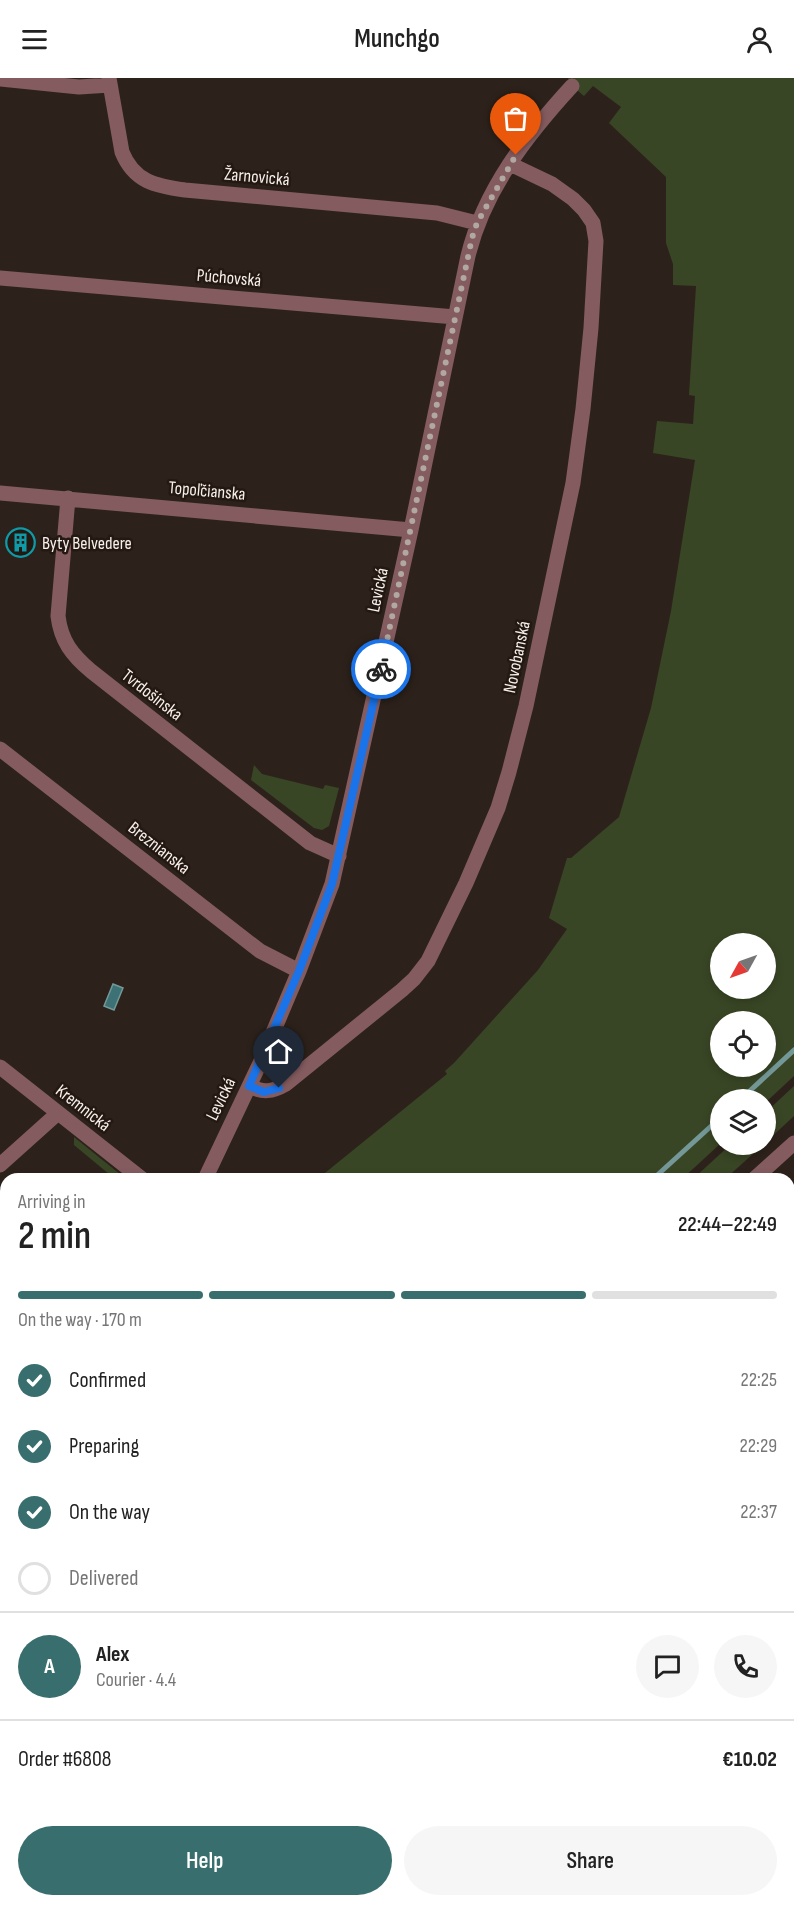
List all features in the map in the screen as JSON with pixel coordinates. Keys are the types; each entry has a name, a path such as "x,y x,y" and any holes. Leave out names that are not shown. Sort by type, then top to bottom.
{"street":[{"path":"0,79 79,87 109,81"},
{"name":"Žarnovická","path":"109,81 122,152 126,161 139,177 158,186 437,213 477,223"},
{"name":"Levická","path":"208,1173 249,1086 327,901 339,856 477,223 526,138 572,86"},
{"name":"Novobanská","path":"249,1086 264,1092 286,1084 402,990 422,970 435,949 486,839 510,772 573,483 583,409 596,263 595,230 584,210 552,184 510,164"},
{"name":"Púchovská","path":"0,278 455,317"},
{"name":"Topoľčianska","path":"0,493 411,530"},
{"name":"Tvrdošínska","path":"68,498 58,616 68,648 91,671 310,843 339,856"},
{"name":"Breznianska","path":"0,749 260,951 299,971"},
{"name":"Kremnická","path":"0,1068 134,1173"},
{"path":"0,1165 58,1113"},
{"path":"761,1173 794,1143"}],"green space":[{"path":"568,78 794,78 794,1076 776,1093 776,1089 710,1089 710,1153 689,1173 325,1173 447,1074 445,1071 538,970 567,929 549,918 567,858 571,858 619,817 651,708 671,611 695,460 653,453 657,421 693,424 695,396 689,395 696,286 673,285 673,264 666,243 666,177 609,123 621,107 593,86 584,96 572,86"},
{"path":"254,765 262,774 323,789 325,785 339,788 329,826 322,830 314,828 251,780"},
{"path":"794,1086 794,1116 776,1133 776,1103"},
{"path":"74,1137 119,1173 108,1173 74,1145"},
{"path":"719,1155 752,1155 732,1173 700,1173"}],"water":[{"path":"113,984 123,988 114,1010 104,1006"}],"waterway":[{"path":"752,1089 794,1050"},
{"path":"660,1173 710,1127"}],"way so far":[{"path":"381,669 472,238 477,223 516,155"}],"place":[{"name":"Byty Belvedere","path":"21,543"}],"route":[{"path":"279,1088 264,1092 249,1086 320,921 332,884 381,669"}]}
